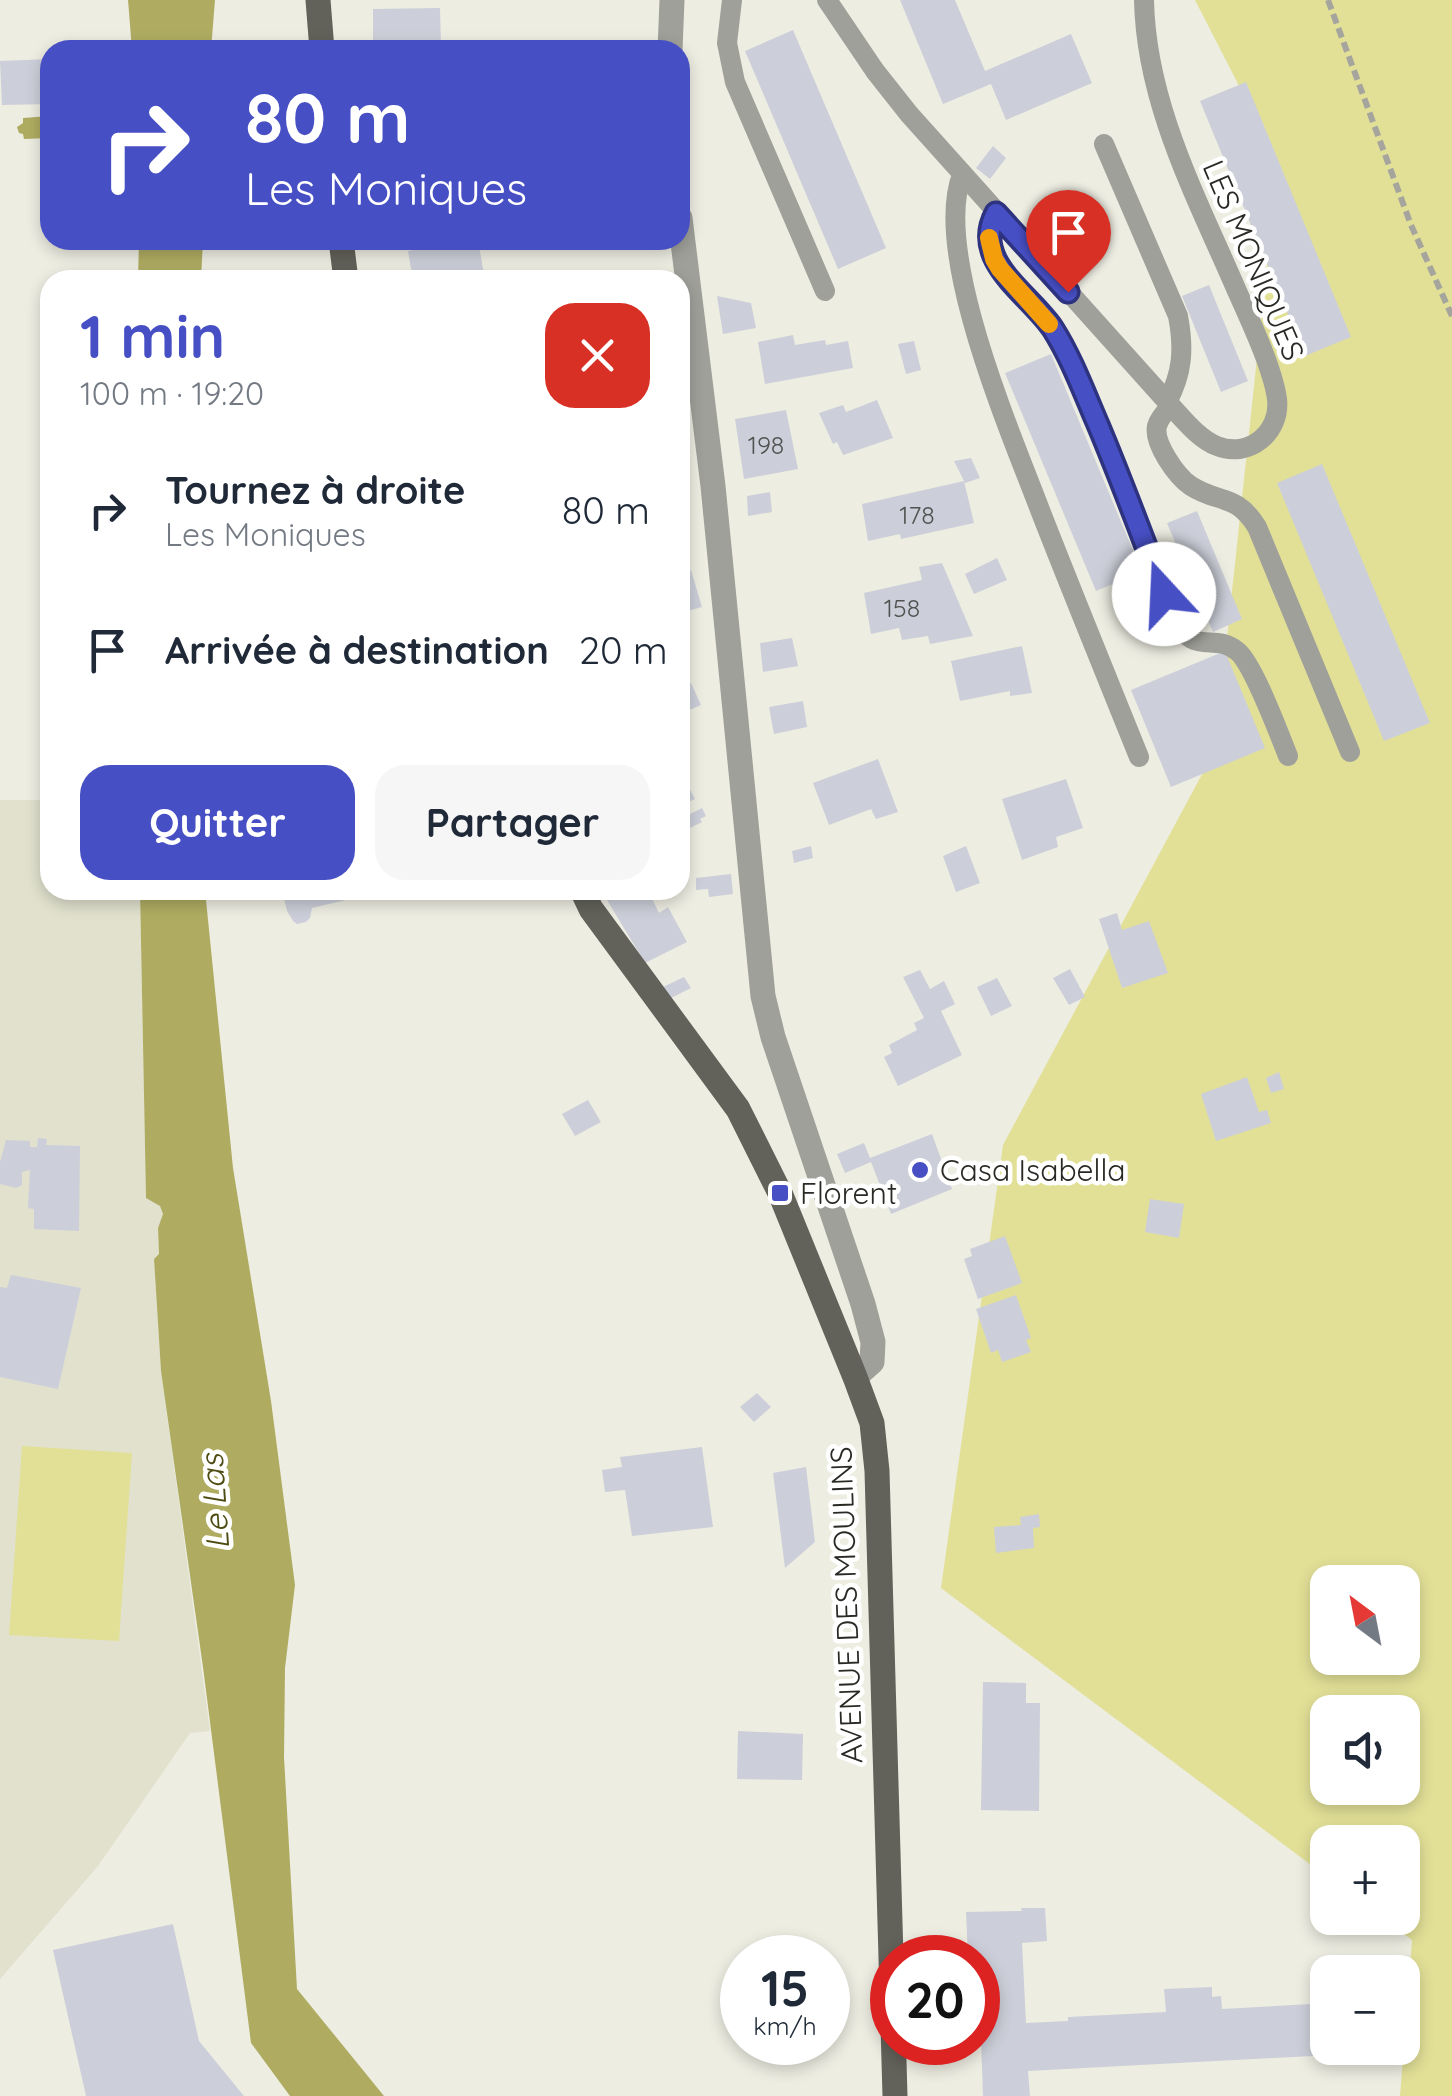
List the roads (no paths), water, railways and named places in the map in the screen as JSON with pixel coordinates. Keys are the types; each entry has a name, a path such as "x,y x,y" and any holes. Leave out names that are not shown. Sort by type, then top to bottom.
{"main road":[{"path":"318,0 321,40"},
{"name":"AVENUE DES MOULINS","path":"586,900 738,1109 780,1193 872,1423 877,1471 895,2096"}],"street":[{"path":"670,40 672,0"},
{"path":"690,299 713,486 763,996 873,1342 872,1362 855,1377"}],"lane":[{"path":"732,0 727,44 735,82 826,291"},
{"name":"LES MONIQUES","path":"827,0 909,114 1169,404 1210,443 1230,450 1242,449 1261,441 1272,426 1278,409 1274,386 1161,107 1144,0"},
{"path":"839,20 851,0"},
{"path":"1104,144 1178,316 1181,332 1182,365 1158,424 1158,439 1191,486 1237,504 1258,527 1350,752"},
{"path":"962,174 956,199 959,258 990,378 1139,757"},
{"path":"996,213 989,238 994,259 1043,315 1062,344 1172,616 1192,639 1224,644 1240,654 1288,756"}],"water":[{"path":"128,0 215,0 212,40 131,40"},
{"path":"40,117 40,138 24,139 17,127 23,118"},
{"path":"139,250 202,250 202,270 138,270"},
{"name":"Le Las","path":"140,900 206,900 233,1168 271,1401 295,1585 285,1668 284,1757 297,1989 384,2096 290,2096 251,2043 161,1371 154,1259 159,1254 158,1228 163,1214 160,1206 146,1198"}],"place":[{"name":"Casa Isabella","path":"920,1170"},
{"name":"Florent","path":"780,1193"}]}
